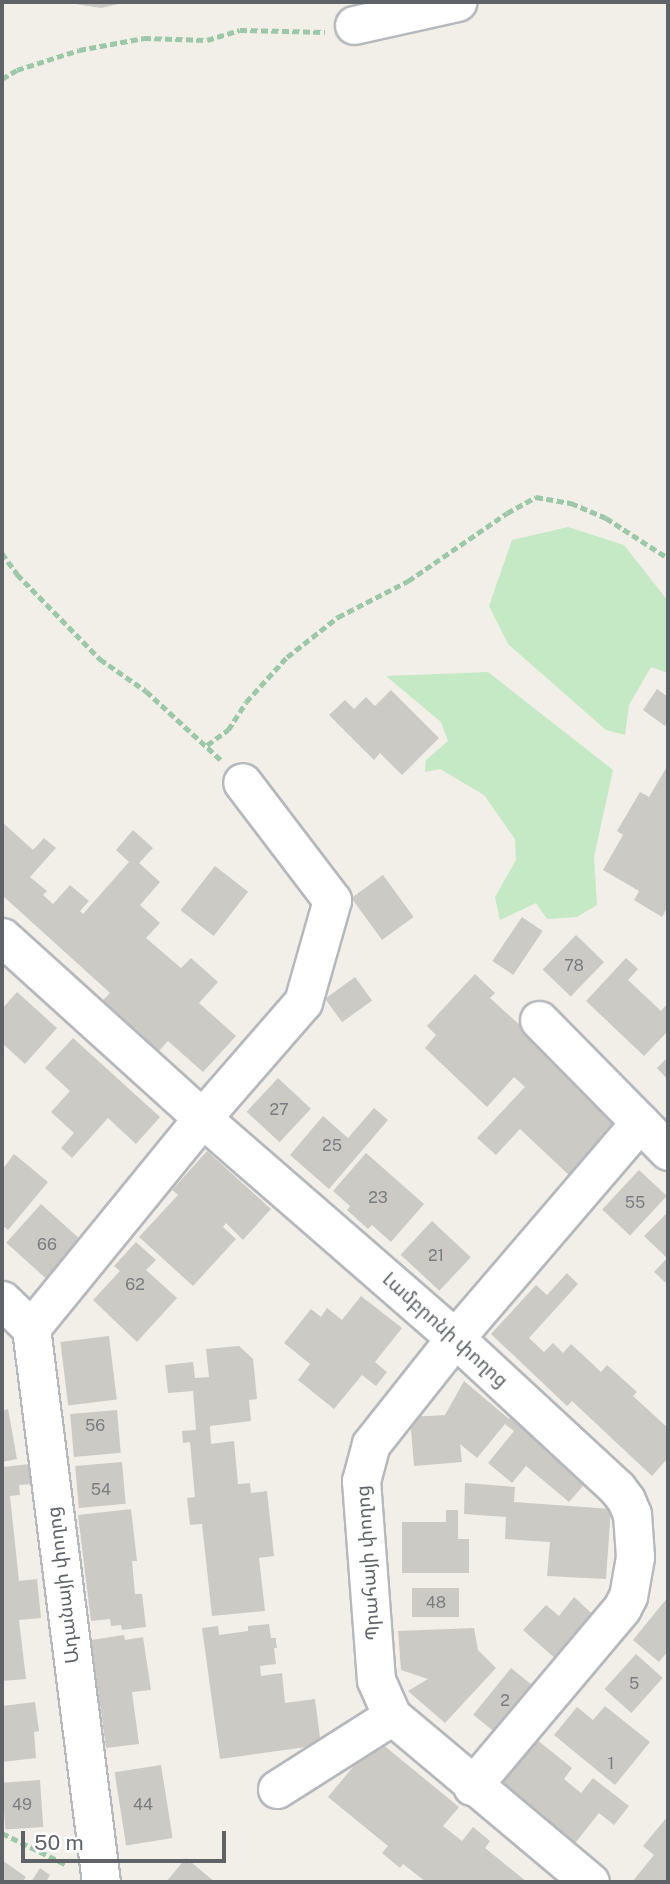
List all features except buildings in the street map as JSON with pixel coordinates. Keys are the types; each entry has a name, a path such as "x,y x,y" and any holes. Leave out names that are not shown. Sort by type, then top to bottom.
{"street":[{"path":"354,26 457,2"},
{"path":"2,1300 31,1328 202,1118 303,1002 332,900 242,782"},
{"name":"Լամբրոնի փողոց","path":"2,937 202,1118 455,1338 617,1488 632,1514 635,1534 632,1580 628,1596 615,1618 472,1786"},
{"path":"539,1020 668,1152"},
{"name":"Պրահայի փողոց","path":"590,1882 472,1786 392,1716 376,1680 361,1481 371,1444 455,1338 640,1122"},
{"name":"Ադանայի փողոց","path":"31,1328 99,1882"},
{"path":"278,1790 392,1716"}],"path":[{"path":"2,79 17,70 79,50 144,38 207,40 240,30 326,32 354,26"},
{"path":"207,745 228,730 246,702 287,657 338,617 408,581 507,513 536,497 571,503 606,518 668,558"},
{"path":"2,553 17,574 100,659 146,691 207,745 242,782"},
{"path":"2,1833 99,1882"}],"green space":[{"path":"568,527 624,545 668,601 668,673 651,667 629,705 625,735 606,730 508,644 489,606 512,540"},
{"path":"488,672 613,770 594,857 597,905 577,917 547,919 536,903 500,920 495,897 516,860 515,839 484,795 440,769 425,772 426,760 448,741 441,722 386,676"}]}
